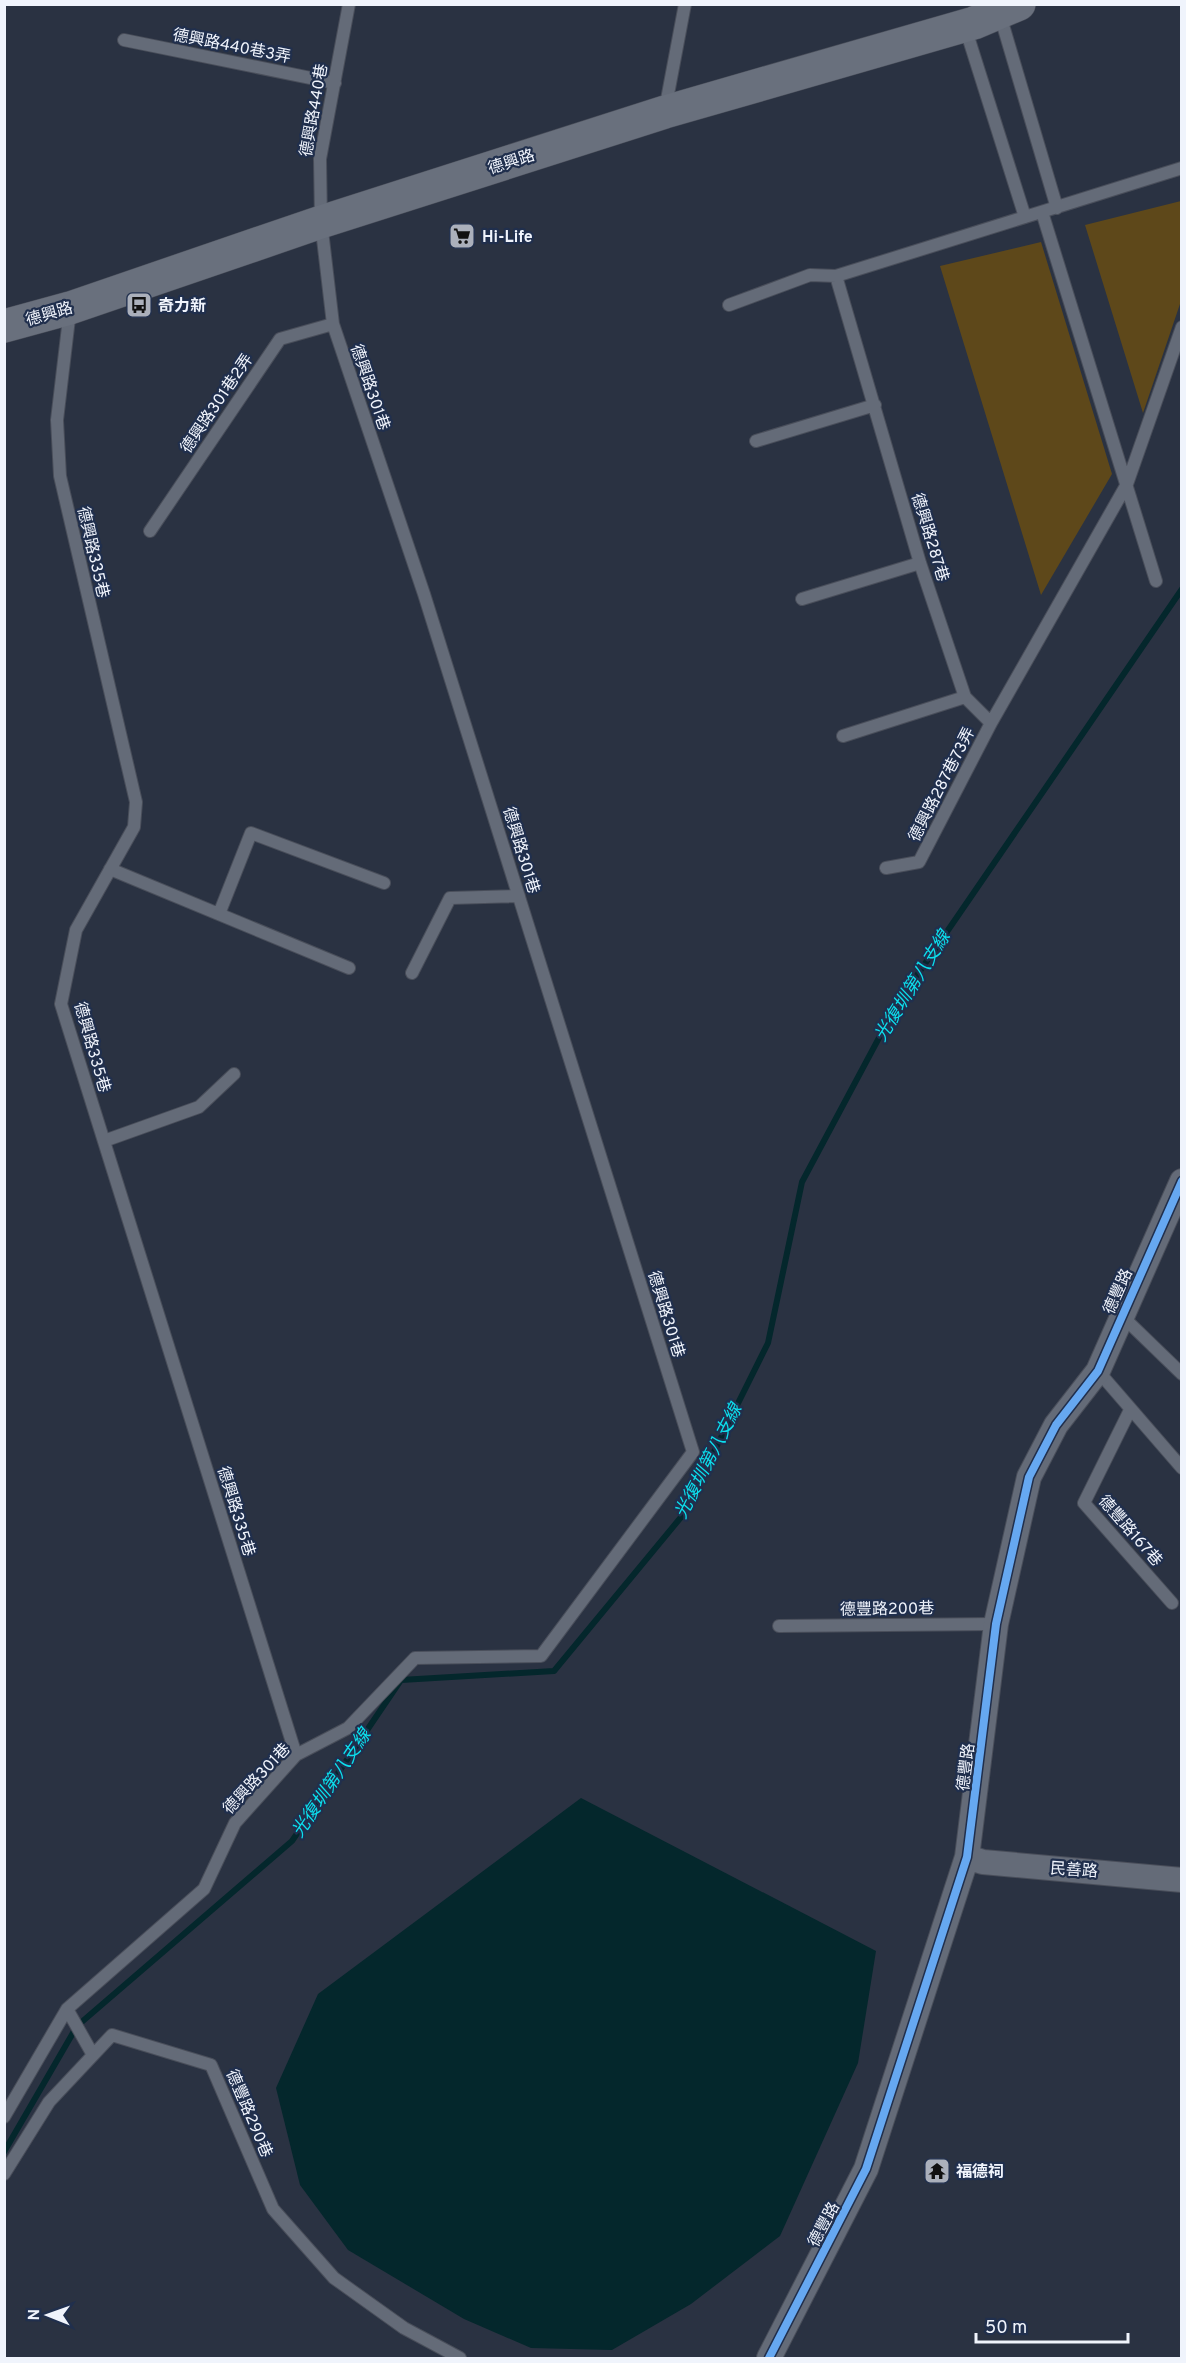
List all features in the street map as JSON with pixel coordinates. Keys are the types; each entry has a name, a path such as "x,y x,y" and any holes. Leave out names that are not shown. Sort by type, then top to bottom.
{"main road":[{"name":"德興路","path":"4,326 70,308 321,222 665,111 964,26 1006,7"}],"street":[{"name":"德豐路","path":"769,2358 866,2169 967,1857 996,1624 1029,1477 1056,1425 1098,1371 1182,1181"},
{"name":"民善路","path":"967,1857 983,1862 1182,1880"}],"lane":[{"name":"德興路440巷","path":"321,222 320,159 349,4"},
{"path":"665,111 685,4"},
{"path":"1006,7 1057,208"},
{"path":"964,26 1024,217"},
{"name":"德興路440巷3弄","path":"124,40 334,82"},
{"path":"729,305 810,275 836,276 1182,168"},
{"path":"1042,212 1156,581"},
{"name":"德興路301巷","path":"4,2117 67,2009 204,1889 235,1822 296,1755 348,1728 415,1658 541,1656 693,1452 424,594 333,324 321,222"},
{"name":"德興路287巷","path":"836,276 920,563 965,696 991,723"},
{"name":"德興路335巷","path":"70,308 57,420 60,477 136,802 134,827 76,930 61,1004 296,1755"},
{"name":"德興路301巷2弄","path":"150,531 280,339 333,324"},
{"path":"991,723 1127,484 1182,327"},
{"path":"756,441 875,405"},
{"path":"802,599 920,563"},
{"path":"843,736 965,696"},
{"name":"德興路287巷73弄","path":"886,868 919,862 991,723"},
{"path":"219,914 251,833 384,883"},
{"path":"110,869 349,969"},
{"path":"412,973 450,898 519,896"},
{"path":"104,1141 199,1107 234,1074"},
{"path":"1121,1315 1182,1374"},
{"path":"1098,1371 1182,1468"},
{"name":"德豐路167巷","path":"1130,1410 1084,1503 1172,1603"},
{"name":"德豐路200巷","path":"779,1626 996,1624"},
{"path":"67,2009 93,2055"},
{"name":"德豐路290巷","path":"4,2175 49,2102 112,2035 211,2065 273,2209 334,2278 405,2328 460,2358"}],"shaded area":[{"path":"1181,201 1181,301 1143,413 1085,225"},
{"path":"1041,242 1112,474 1041,595 940,266"},
{"path":"581,1798 876,1951 858,2063 780,2236 691,2304 612,2350 531,2348 464,2319 348,2250 300,2185 276,2088 318,1994"}],"waterway":[{"name":"光復圳第八支線","path":"4,2152 77,2026 292,1841 401,1680 554,1671 682,1516 768,1343 802,1182 896,1006 1182,589"}],"cycle path":[{"path":"769,2358 866,2169 967,1857 996,1624 1029,1477 1056,1425 1098,1371 1182,1181"}],"place":[{"name":"Hi-Life","path":"462,236"},
{"name":"奇力新","path":"139,305"},
{"name":"福德祠","path":"937,2171"}]}
